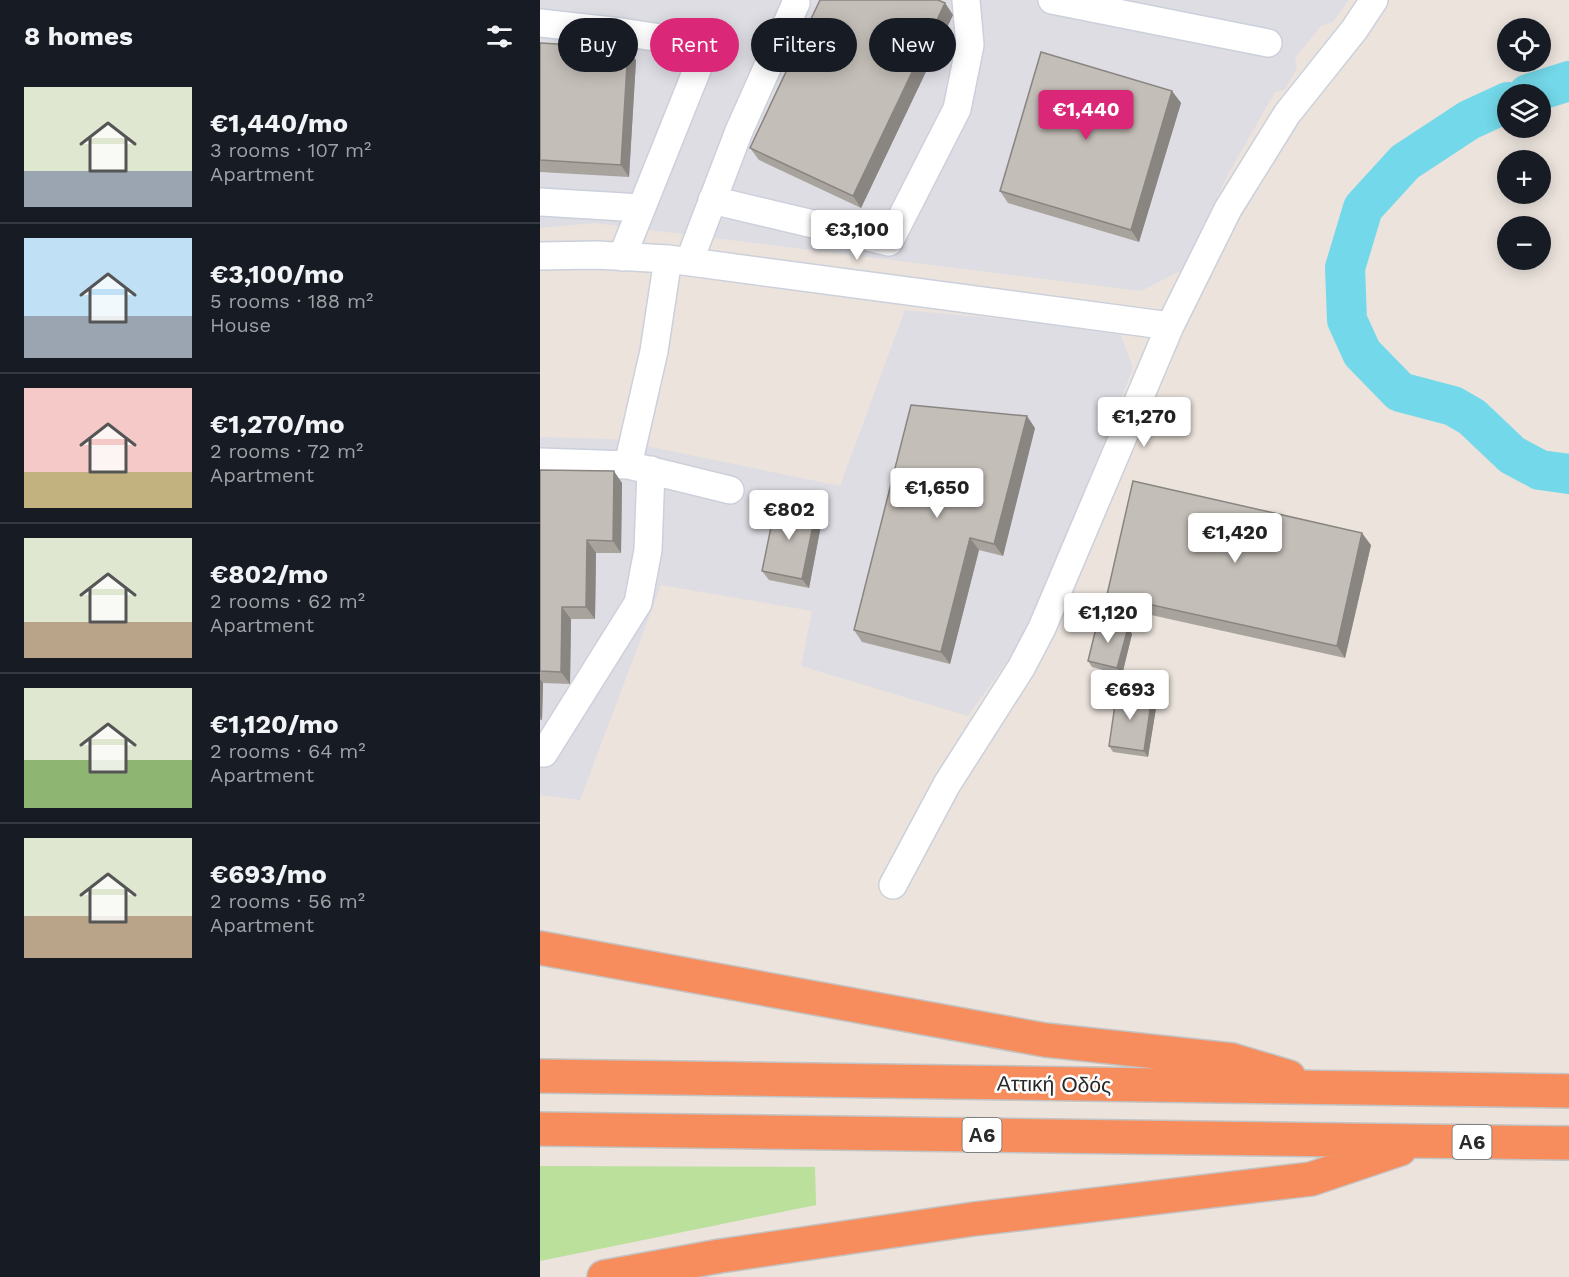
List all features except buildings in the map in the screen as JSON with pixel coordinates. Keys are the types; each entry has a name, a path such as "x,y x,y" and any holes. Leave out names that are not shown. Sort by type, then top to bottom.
{"highway":[{"path":"540,948 1045,1040 1232,1060 1328,1089"},
{"name":"Αττική Οδός","path":"540,1076 1569,1092"},
{"name":"Α6","path":"540,1129 1569,1143"},
{"path":"604,1277 720,1256 974,1219 1311,1179 1425,1141"}],"street":[{"path":"712,200 889,242 957,109 970,45 966,0"},
{"path":"1052,0 1268,43"},
{"path":"893,885 946,784 1021,668 1042,628 1170,326 1228,209 1255,162 1287,114 1354,30 1374,0"},
{"path":"540,753 544,753 638,603 648,550 640,468 654,351 678,260 712,200 739,131 796,3"},
{"path":"540,22 707,45 622,257"},
{"path":"540,202 641,208"},
{"path":"540,255 678,260 1170,326"},
{"path":"540,462 640,468 730,490"}],"shaded area":[{"path":"540,0 1349,0 1333,22 1321,26 1295,58 1297,68 1285,90 1275,92 1227,176 1184,269 1141,291 594,223 540,228"},
{"path":"905,310 1119,330 1133,368 1031,628 968,716 801,666 812,611 661,585 580,800 540,795 540,437 612,439 840,486"}],"green space":[{"path":"540,1166 815,1167 816,1205 540,1261"}],"waterway":[{"path":"1551,87 1569,81"},
{"path":"1497,107 1469,120 1405,162 1363,208 1345,268 1347,320 1362,353 1400,392 1453,406 1472,417 1512,455 1540,470 1569,474"}]}
